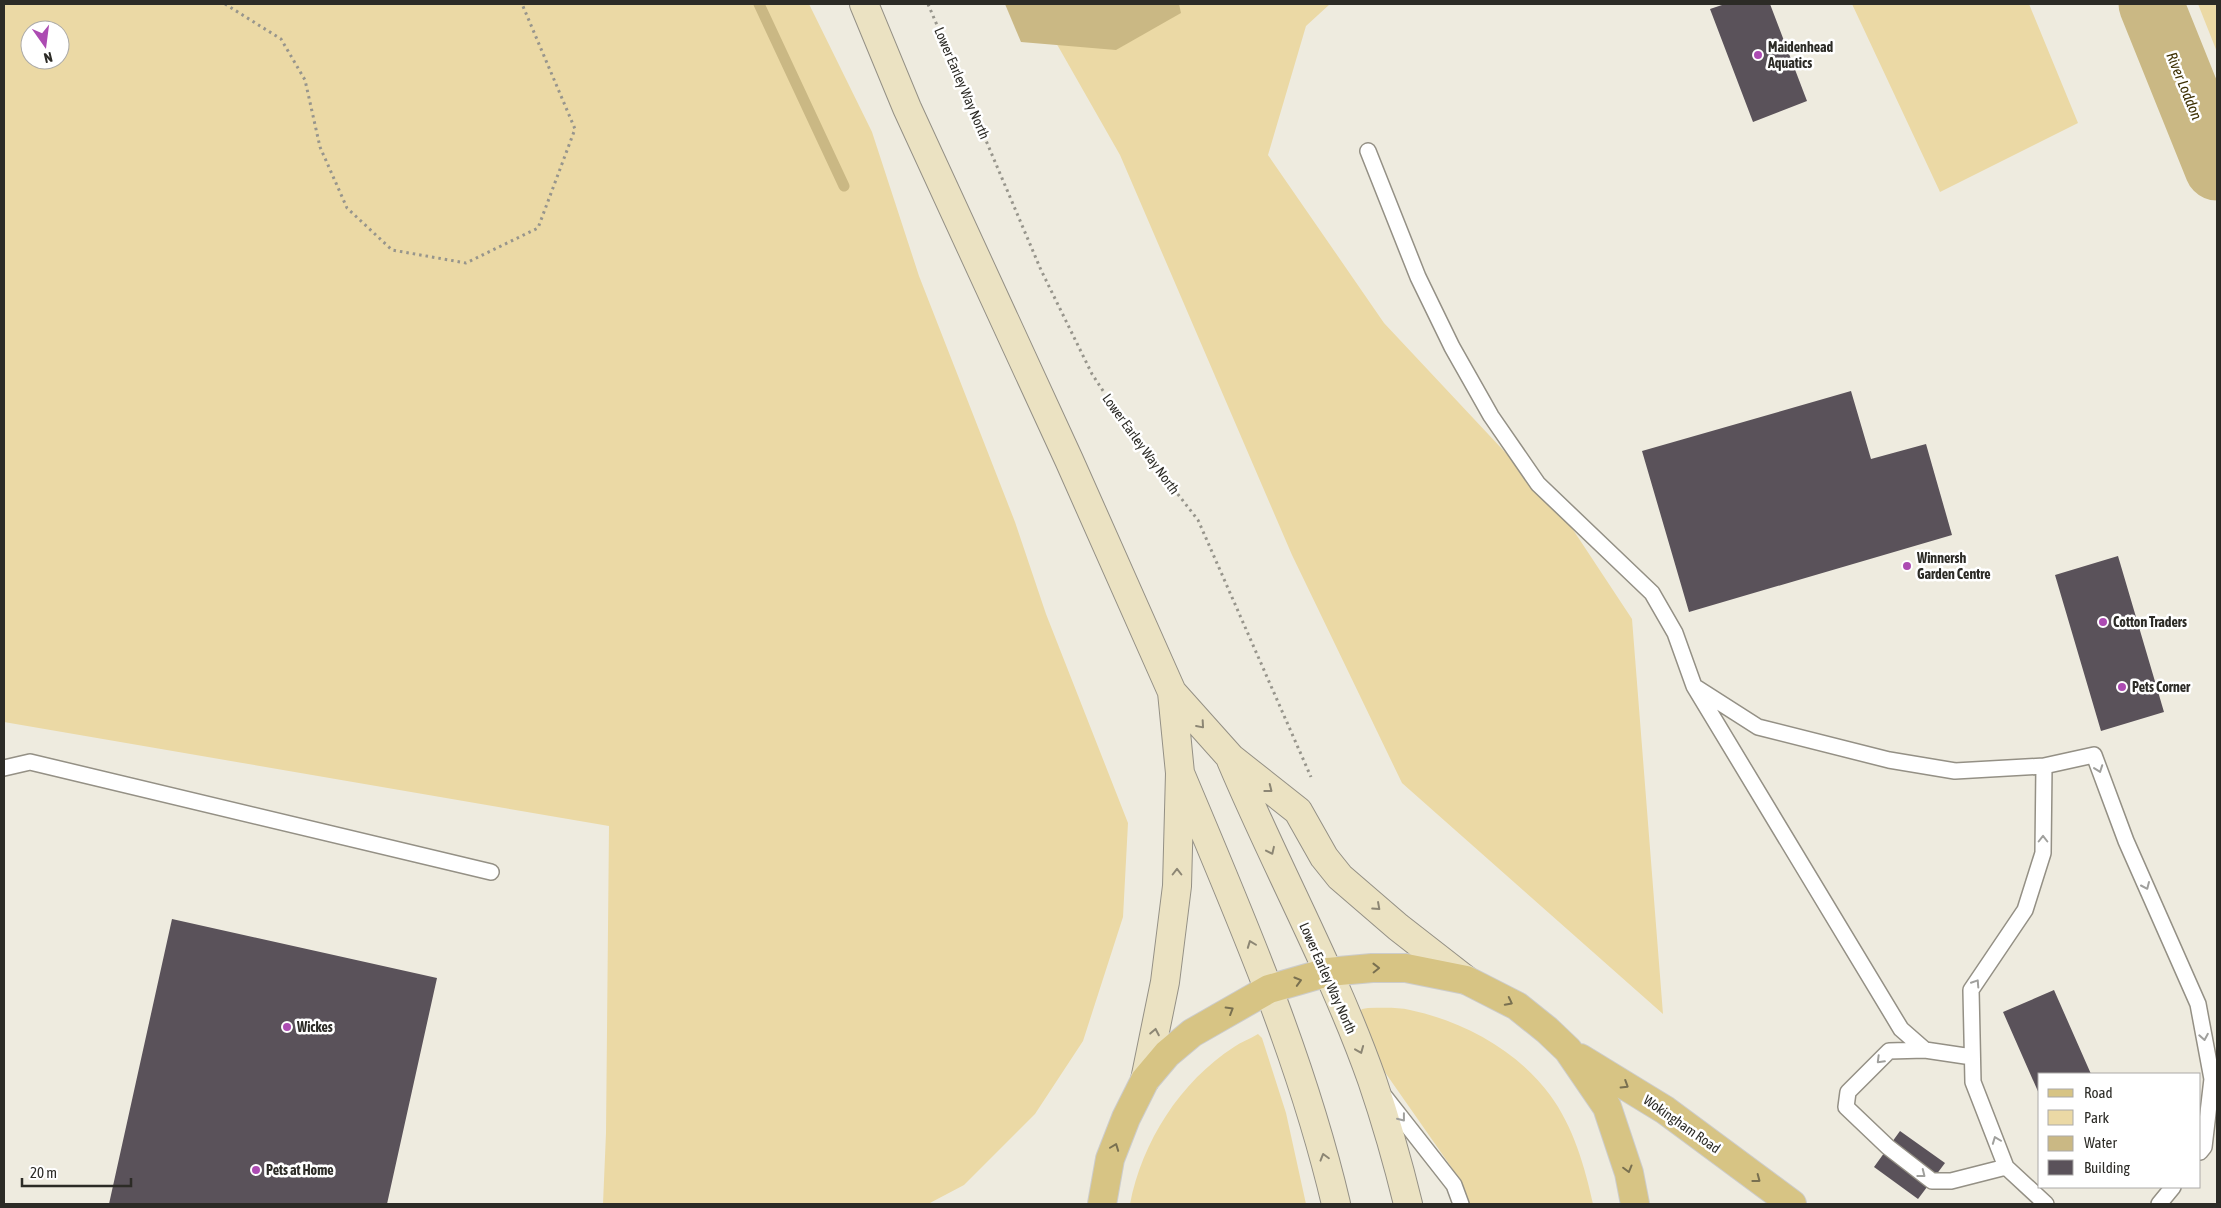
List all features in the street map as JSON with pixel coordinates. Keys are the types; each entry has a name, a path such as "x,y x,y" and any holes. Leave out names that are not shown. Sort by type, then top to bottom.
{"main road":[{"name":"Lower Earley Way North","path":"864,4 907,108 1069,460 1172,692 1231,758 1298,811 1324,857 1340,876 1398,927 1466,980"},
{"name":"Lower Earley Way North","path":"1145,1080 1165,982 1175,915 1180,773 1172,692"},
{"name":"Lower Earley Way North","path":"1231,758 1258,825 1328,972 1372,1080 1408,1204"},
{"name":"Lower Earley Way North","path":"1180,773 1289,1044 1323,1153 1336,1204"},
{"path":"1099,1201 1110,1159 1126,1118 1145,1080 1168,1054 1192,1033 1268,989 1328,972 1372,968 1406,968 1466,980 1517,1006 1548,1030 1568,1050 1608,1107 1629,1173 1635,1204"},
{"name":"Wokingham Road","path":"1568,1050 1666,1110 1792,1204"}],"lane":[{"path":"1368,151 1418,277 1452,347 1491,416 1538,484 1652,593 1675,633 1694,686 1901,1030 1925,1050"},
{"path":"1694,686 1758,727 1889,760 1955,771 2044,766 2094,755 2126,841 2198,1004 2212,1079 2212,1126 2201,1151"},
{"path":"4,768 30,762 490,872"},
{"path":"2044,766 2043,853 2025,910 1971,990 1973,1082 2006,1167 2046,1204"},
{"path":"1972,1058 1925,1050 1889,1051 1848,1092 1846,1107 1888,1147 1932,1181 1951,1181 2006,1167"},
{"path":"1372,1080 1454,1185 1461,1204"},
{"path":"2159,1204 2172,1188"}],"path":[{"path":"225,4 281,39 305,80 320,147 347,208 392,250 466,263 538,228 575,129 522,4"},
{"name":"Lower Earley Way North","path":"928,4 1041,270 1092,374 1134,438 1198,520 1313,781"}],"green space":[{"path":"4,4 809,4 872,132 919,276 1015,522 1046,614 1128,823 1123,917 1083,1041 1035,1114 964,1185 928,1204 603,1204 606,1133 609,826 4,722"},
{"path":"1034,4 1330,4 1306,26 1268,155 1384,323 1562,513 1632,619 1663,1014 1402,783 1292,555 1120,155"},
{"path":"1852,4 2029,4 2078,123 1940,192"},
{"path":"2198,4 2217,4 2217,52"},
{"path":"1362,1009 1405,1009 1450,1022 1488,1040 1522,1065 1550,1095 1572,1133 1582,1161 1593,1204 1468,1204 1461,1181 1375,1058 1360,1012"},
{"path":"1258,1034 1262,1038 1286,1113 1306,1204 1130,1204 1144,1158 1166,1115 1197,1078 1215,1061 1237,1045"}],"water":[{"path":"1005,4 1179,4 1181,13 1116,50 1021,42"}],"building":[{"name":"Maidenhead Aquatics","path":"1725,4 1770,4 1807,101 1753,122 1710,9"},
{"path":"1851,391 1871,459 1926,444 1952,535 1689,612 1642,451"},
{"path":"2118,556 2164,712 2101,731 2055,575"},
{"name":"Wickes","path":"172,919 437,978 387,1204 109,1204"},
{"path":"2054,990 2091,1073 2038,1073 2038,1091 2003,1012"},
{"path":"1900,1131 1945,1163 1918,1199 1874,1167"}],"waterway":[{"path":"759,4 844,186"},
{"name":"River Loddon","path":"2151,4 2217,168"}],"place":[{"name":"Maidenhead Aquatics","path":"1758,55"},
{"name":"Winnersh Garden Centre","path":"1907,566"},
{"name":"Cotton Traders","path":"2103,622"},
{"name":"Pets Corner","path":"2122,687"},
{"name":"Wickes","path":"287,1027"},
{"name":"Pets at Home","path":"256,1170"}]}
